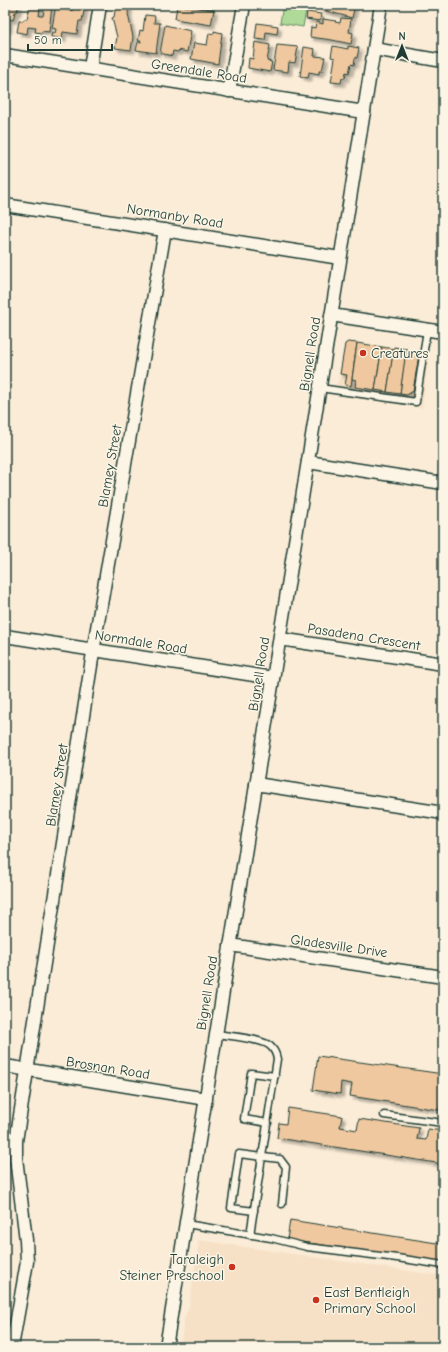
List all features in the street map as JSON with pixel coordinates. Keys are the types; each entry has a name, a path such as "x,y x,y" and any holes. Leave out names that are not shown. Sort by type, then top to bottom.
{"street":[{"path":"90,68 100,5"},
{"path":"229,91 244,5"},
{"name":"Bignell Road","path":"166,1347 381,5"},
{"path":"374,49 443,61"},
{"name":"Greendale Road","path":"5,55 364,112"},
{"name":"Normanby Road","path":"5,205 340,258"},
{"name":"Blamey Street","path":"12,1347 10,1329 27,1262 26,1240 15,1149 26,1070 94,650 165,230"},
{"path":"331,315 443,332"},
{"path":"308,462 443,483"},
{"name":"Normdale Road","path":"5,636 273,678"},
{"name":"Pasadena Crescent","path":"280,639 443,664"},
{"path":"256,784 443,813"},
{"name":"Gladesville Drive","path":"230,945 443,977"},
{"name":"Brosnan Road","path":"5,1066 206,1099"}],"lane":[{"path":"320,388 416,402 427,330"},
{"path":"216,1034 262,1042 271,1046 276,1052 277,1058 275,1076 250,1234"},
{"path":"268,1123 244,1119 251,1073 275,1076"},
{"path":"384,1115 443,1123"},
{"path":"254,1211 231,1208 239,1154 280,1160 286,1167 282,1204"},
{"path":"186,1224 250,1234 307,1247 443,1265"}],"shaded area":[{"path":"348,342 429,355 422,408 332,394 339,379 345,344"},
{"name":"East Bentleigh Primary School","path":"199,1240 443,1276 443,1347 180,1347 185,1316 189,1307"}],"green space":[{"path":"283,5 307,5 303,27 280,23"}],"building":[{"path":"5,5 19,5 13,20 9,19 8,30 5,29"},
{"path":"30,5 40,7 39,16 43,16 45,5 52,5 49,32 35,32 36,28 28,27 27,34 17,32 19,21 27,19"},
{"path":"56,5 68,5 67,10 72,11 73,5 85,6 82,21 79,21 77,34 63,32 62,39 51,37 52,32 55,33 56,29 52,28"},
{"path":"116,5 129,5 128,14 133,37 131,50 115,48 117,37 112,18 114,17"},
{"path":"177,5 214,10 211,25 175,19"},
{"path":"211,5 211,9 191,6"},
{"path":"320,5 355,5 352,18 319,9"},
{"path":"307,12 321,14 320,21 306,19"},
{"path":"145,15 155,16 154,23 160,23 156,53 136,50 138,42 141,42 138,41 140,30 143,31"},
{"path":"341,18 351,19 349,32 353,33 351,44 310,37 311,27 315,28 316,22 323,24 323,19 340,23"},
{"path":"257,23 278,26 277,34 266,32 265,40 255,39"},
{"path":"165,25 191,31 187,52 179,50 178,52 173,51 172,56 160,53"},
{"path":"214,31 222,33 218,64 191,59 194,43 207,45 209,33 214,34"},
{"path":"255,42 270,45 267,61 272,62 270,72 248,68 249,58 253,59"},
{"path":"277,45 298,47 295,63 289,62 288,72 273,70"},
{"path":"333,46 348,49 348,46 359,48 354,65 351,64 349,73 346,72 345,78 342,78 341,83 331,82 335,58 331,57"},
{"path":"304,47 315,49 314,56 325,57 322,71 319,71 319,74 309,72 308,78 300,76"},
{"path":"348,342 357,343 351,386 345,385 347,375 340,374 345,344"},
{"path":"357,343 382,347 375,390 355,387 356,380 352,379"},
{"path":"382,347 394,349 387,392 375,390"},
{"path":"394,347 407,349 400,394 387,392"},
{"path":"406,351 417,353 419,355 413,391 407,395 400,394"},
{"path":"318,1056 443,1074 443,1086 439,1110 350,1096 352,1084 341,1082 340,1094 313,1090"},
{"path":"288,1108 342,1116 340,1127 357,1130 359,1119 419,1128 417,1139 426,1140 428,1129 443,1131 443,1164 277,1138 279,1123 286,1124"},
{"path":"290,1220 443,1244 443,1262 287,1240"}],"place":[{"name":"Creatures","path":"363,353"},
{"name":"Taraleigh Steiner Preschool","path":"232,1267"},
{"name":"East Bentleigh Primary School","path":"316,1300"}]}
